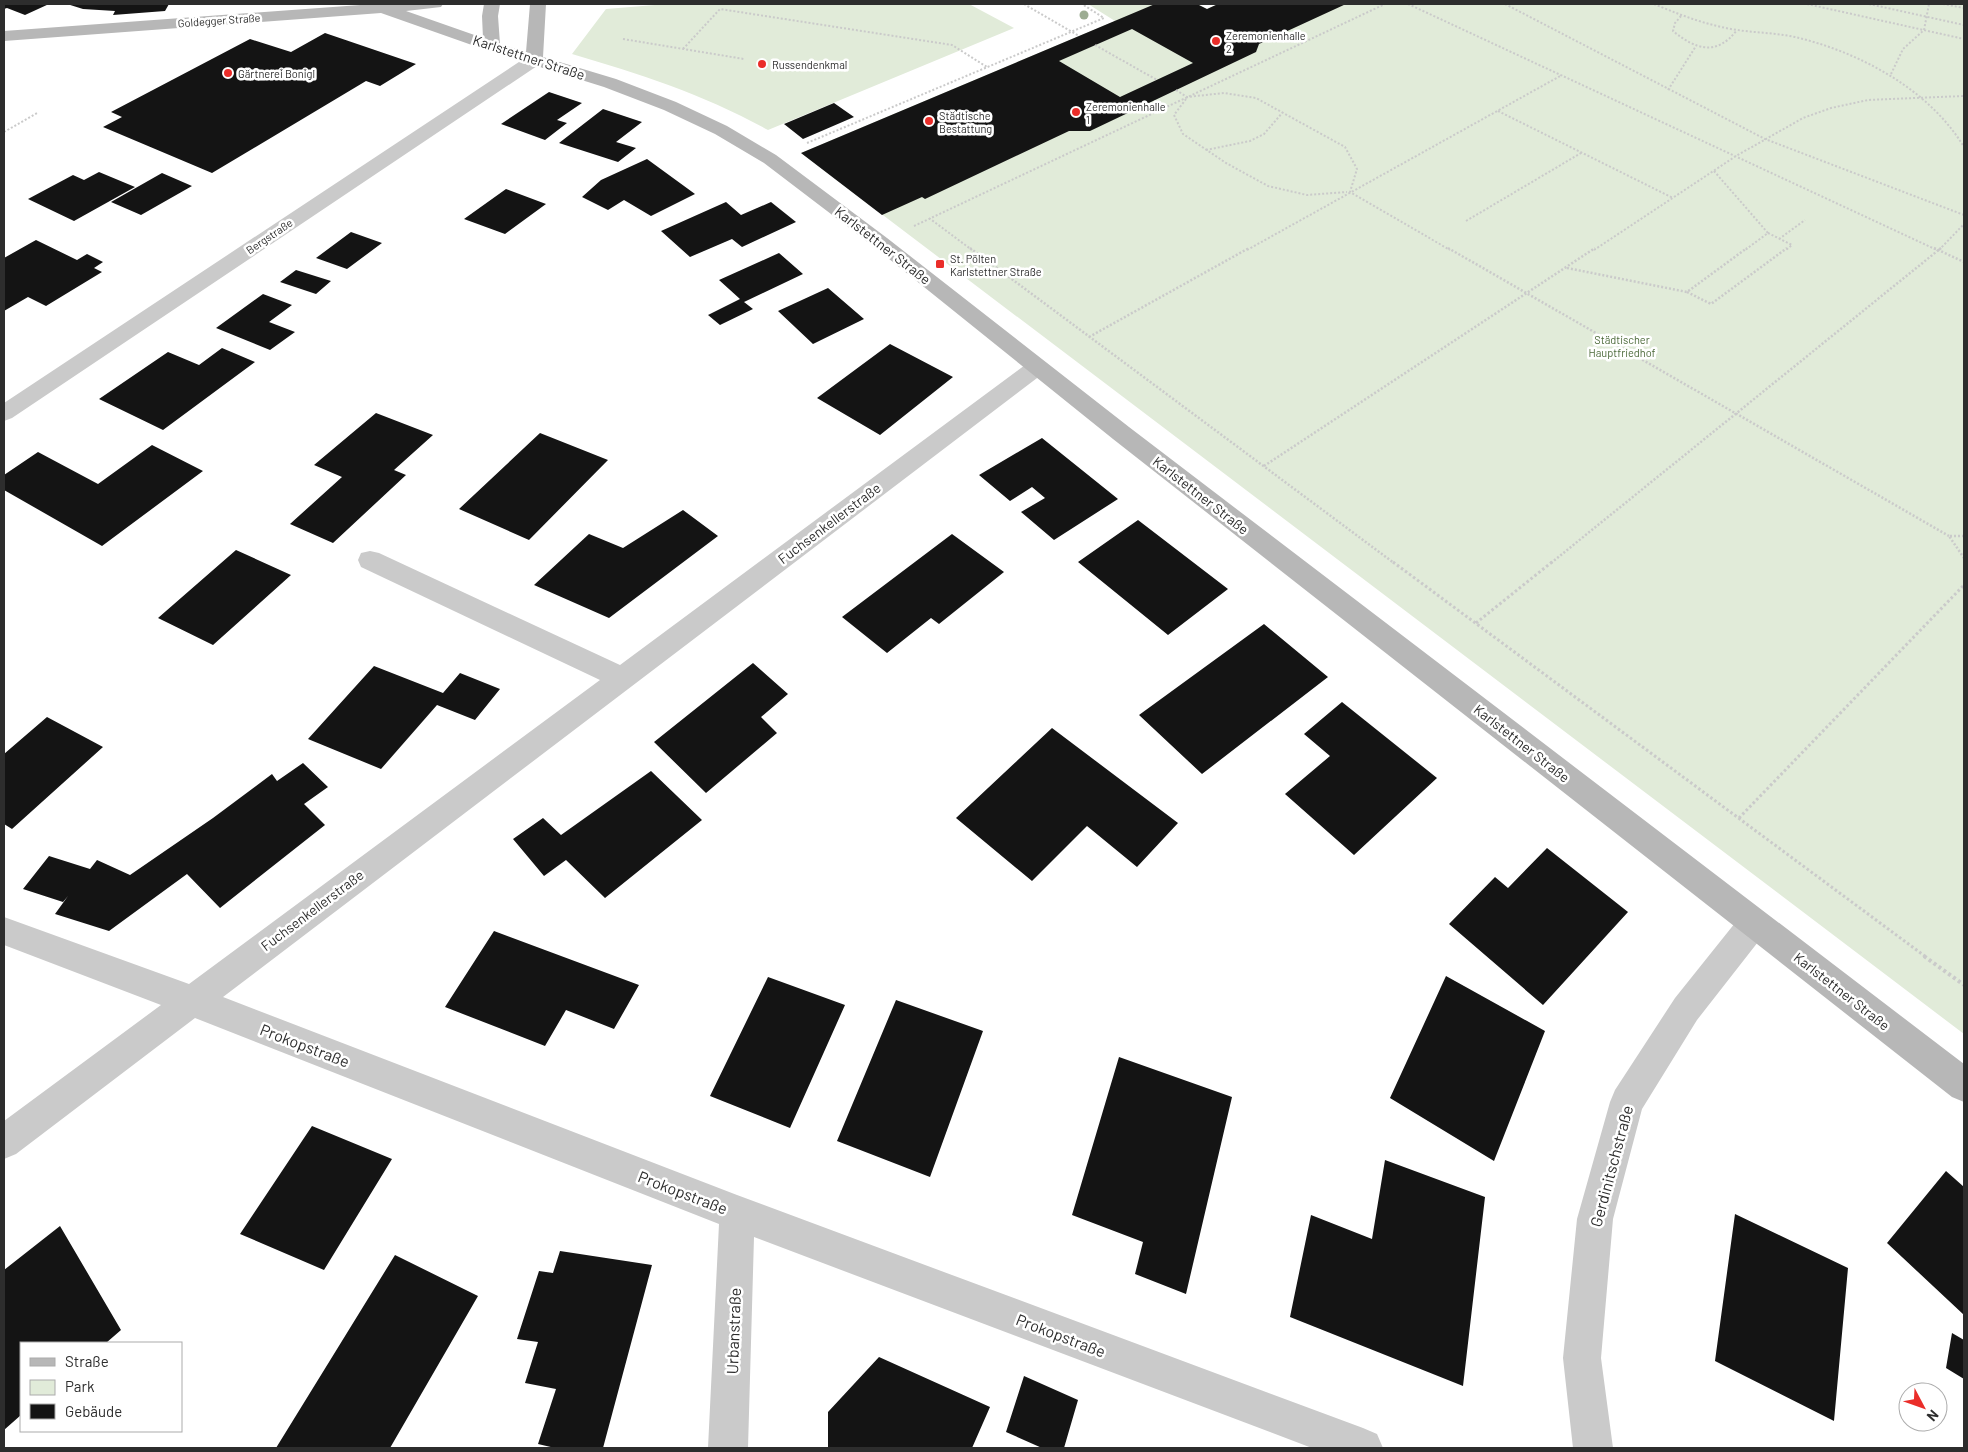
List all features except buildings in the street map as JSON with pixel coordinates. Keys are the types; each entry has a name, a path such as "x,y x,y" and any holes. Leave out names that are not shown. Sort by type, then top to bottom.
{"main road":[{"name":"Goldegger Straße","path":"4,36 435,4"},
{"path":"492,4 490,16 492,47"},
{"path":"534,60 538,4"},
{"name":"Karlstettner Straße","path":"382,8 492,47 610,83 670,106 721,130 770,159 880,242 1037,367 1964,1085"}],"street":[{"name":"Bergstraße","path":"4,413 534,60"},
{"name":"Fuchsenkellerstraße","path":"4,1142 1037,367"},
{"path":"370,560 621,678"},
{"name":"Gerdinitschstraße","path":"1593,1448 1582,1358 1594,1219 1627,1102 1686,1009 1754,923"},
{"name":"Prokopstraße","path":"4,931 192,1001 737,1214 1363,1448"},
{"name":"Urbanstraße","path":"728,1448 737,1214"}],"path":[{"path":"1024,4 1079,36"},
{"path":"770,159 1104,18 1082,4"},
{"path":"880,242 1385,4"},
{"path":"1408,4 1964,262"},
{"path":"1506,4 1765,139 1964,215"},
{"path":"1654,4 1681,16 1736,30 1787,36 1826,46 1857,57 1890,74 1941,115 1958,135 1964,147"},
{"path":"1807,4 1964,39"},
{"path":"1869,4 1964,25"},
{"path":"1890,74 1895,58 1907,43 1924,30 1929,4"},
{"path":"1943,4 1964,8"},
{"path":"683,49 720,9 952,45 988,67"},
{"path":"1681,16 1675,23 1673,31 1683,40 1696,46 1722,46 1731,40 1736,30"},
{"path":"623,39 744,59"},
{"path":"1095,45 1157,80"},
{"path":"1668,90 1696,46"},
{"path":"1089,337 1562,75"},
{"path":"1176,90 1187,97 1224,93 1256,98 1345,147 1357,169 1350,192"},
{"path":"1264,466 1736,156 1812,114 1846,104 1917,96 1964,96"},
{"path":"1187,97 1174,115 1183,134 1206,150 1268,186 1307,195 1350,192 1949,536 1964,558"},
{"path":"1497,111 1673,198"},
{"path":"1206,150 1250,141 1264,134 1283,112"},
{"path":"4,132 37,113"},
{"path":"1466,221 1582,153"},
{"path":"1566,268 1687,292 1711,304 1792,245 1768,233 1714,171"},
{"path":"929,218 1964,984"},
{"path":"1779,239 1804,220"},
{"path":"1476,623 1939,250 1964,224"},
{"path":"1687,292 1768,233"},
{"path":"1949,536 1964,536"},
{"path":"1739,818 1964,585"}],"green space":[{"path":"667,4 969,4 1014,28 768,130 720,106 672,86 572,54 606,9"},
{"name":"Städtischer Hauptfriedhof","path":"1088,4 1197,4 1207,9 1218,4 1964,4 1964,1034 801,153 1115,21"}],"place":[{"name":"Zeremonienhalle 2","path":"1216,41"},
{"name":"Russendenkmal","path":"762,64"},
{"name":"Gärtnerei Bonigl","path":"228,73"},
{"name":"Zeremonienhalle 1","path":"1076,112"},
{"name":"Städtische Bestattung","path":"929,121"},
{"name":"St. Pölten Karlstettner Straße","path":"940,264"}]}
